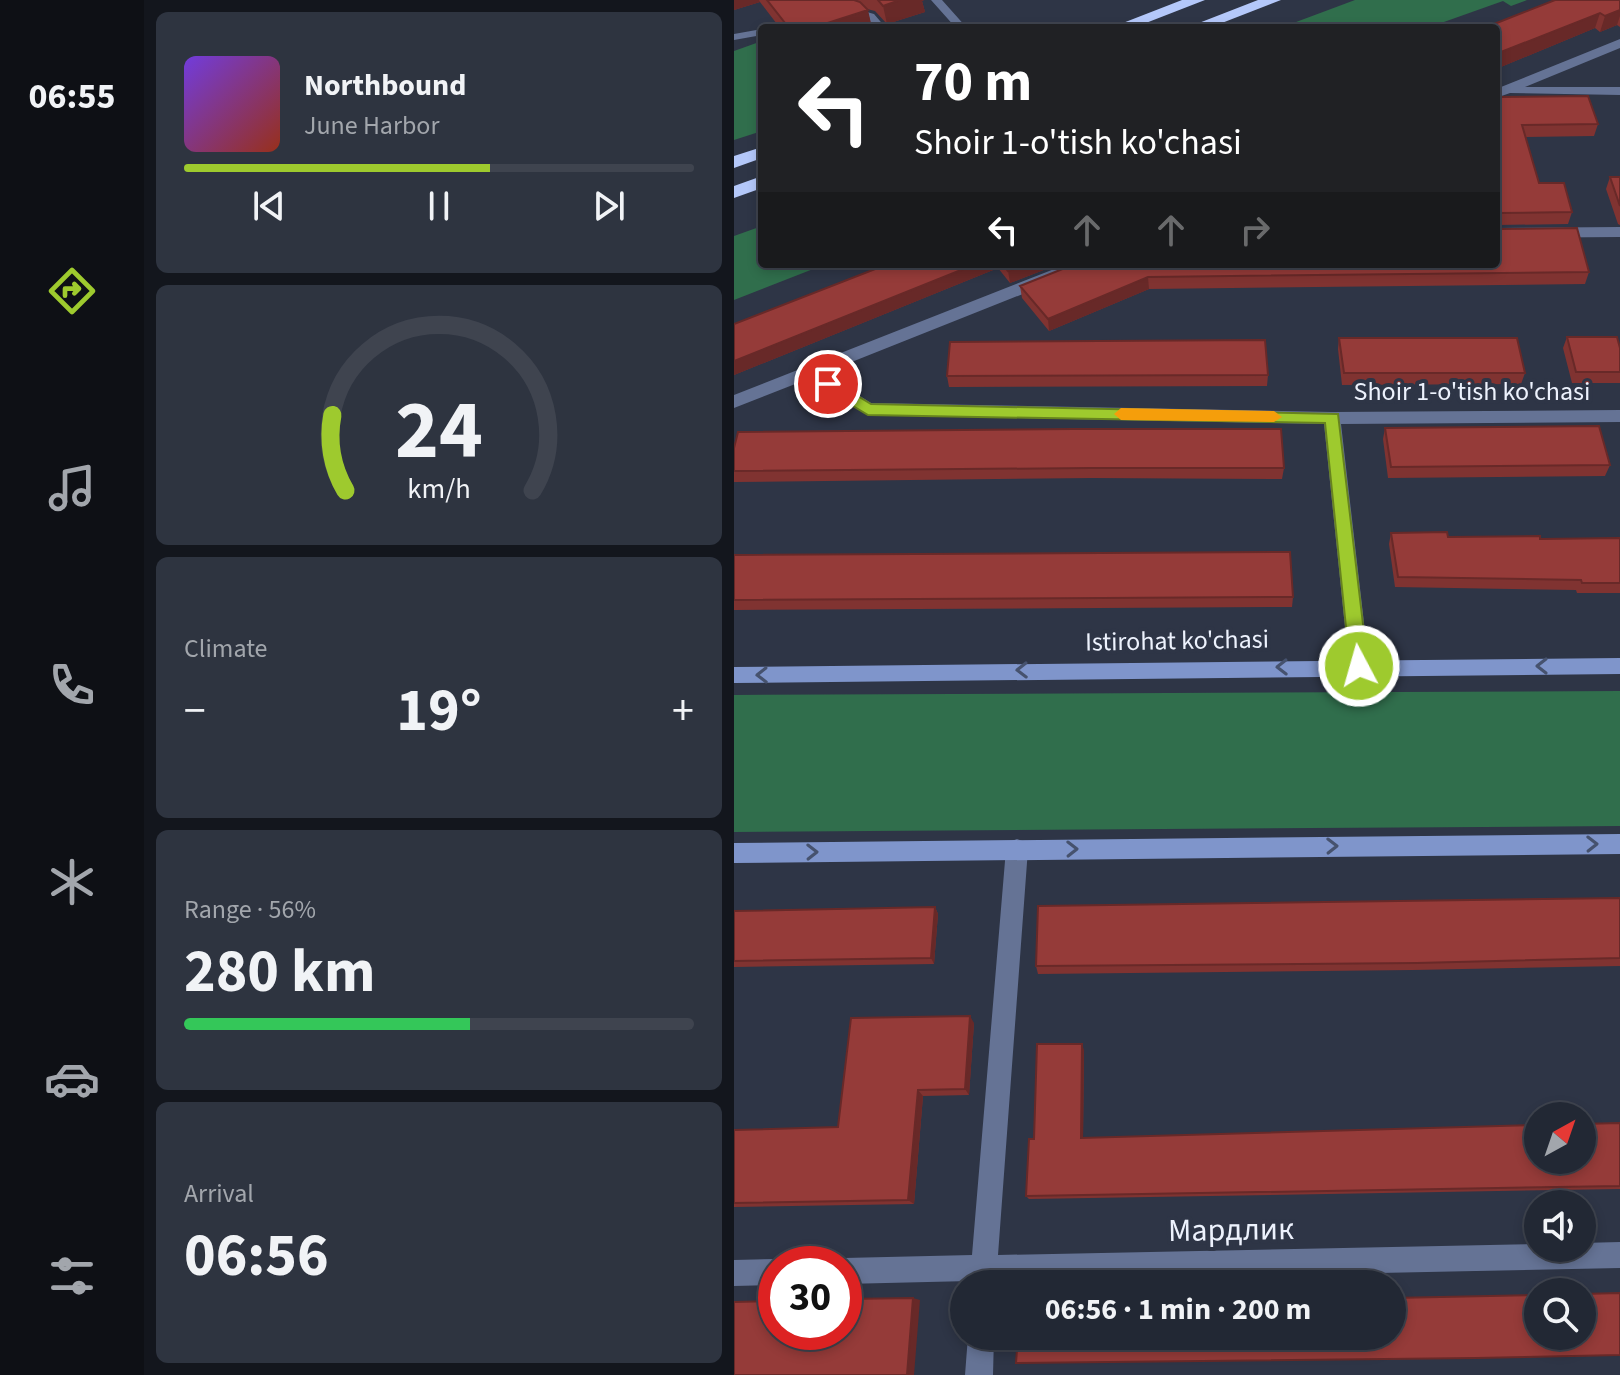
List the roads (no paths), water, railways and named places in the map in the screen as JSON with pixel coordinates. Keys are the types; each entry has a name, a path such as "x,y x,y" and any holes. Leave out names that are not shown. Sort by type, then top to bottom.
{"highway":[{"path":"1127,24 1176,3 1197,0"},
{"path":"1205,24 1273,0"},
{"path":"734,162 758,153"},
{"path":"734,192 758,183"}],"main road":[{"name":"Istirohat ko'chasi","path":"734,675 1359,666 1620,666"},
{"path":"734,853 1620,844"}],"street":[{"path":"1500,93 1620,43"},
{"path":"1500,93 1620,91"},
{"path":"1500,233 1620,232"},
{"path":"734,402 1072,268"},
{"name":"Shoir 1-o'tish ko'chasi","path":"808,371 868,409 1332,418 1620,416"},
{"path":"1332,418 1359,666"},
{"path":"984,1270 1017,849"},
{"name":"Мардлик","path":"1166,1270 1620,1255"},
{"path":"734,1273 758,1272"},
{"name":"Мардлик","path":"862,1272 950,1275"},
{"path":"979,1375 980,1350"}],"lane":[{"path":"936,0 958,24"},
{"path":"842,8 870,16 877,24"},
{"path":"734,37 758,33"}]}
